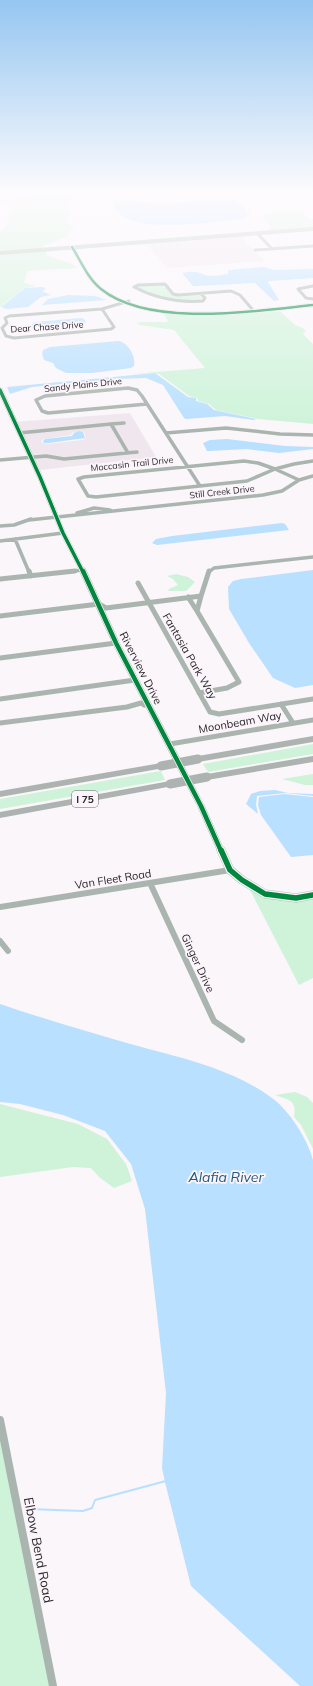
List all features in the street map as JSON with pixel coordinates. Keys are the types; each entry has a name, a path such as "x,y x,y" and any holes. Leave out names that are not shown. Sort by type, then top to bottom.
{"highway":[{"name":"I 75","path":"0,794 313,739"},
{"name":"I 75","path":"0,815 313,759"}],"street":[{"path":"89,271 98,286 107,294 150,308 186,312 216,313 313,304"},
{"path":"99,280 112,293 127,301"},
{"path":"201,294 205,298 203,301 180,300 156,296 134,287 138,285 161,283 166,285 175,295 231,291 238,292 253,310"},
{"path":"313,286 298,288 306,298 313,298"},
{"name":"Dear Chase Drive","path":"102,309 114,327 113,328 12,338 6,336 2,328 7,323 5,318 9,316 102,309 127,301"},
{"name":"Sandy Plains Drive","path":"146,404 48,413 42,411 36,400 45,396 128,388 137,390 200,486"},
{"name":"Riverview Drive","path":"0,390 63,533 99,604 116,643 146,704 170,744 201,806 230,870 242,880 265,894 296,898 313,895"},
{"path":"19,433 124,423"},
{"path":"111,424 128,453"},
{"path":"166,433 226,428 280,434 313,435"},
{"path":"0,460 46,456 64,459 137,452"},
{"name":"Moccasin Trail Drive","path":"299,480 276,469 257,463 244,461 84,477 78,479 88,496 96,497 247,481 276,469 289,465 313,461"},
{"name":"Still Creek Drive","path":"0,526 55,516 99,511 128,510 263,495 282,491 299,480 313,476"},
{"path":"0,541 63,533"},
{"path":"15,539 31,576"},
{"path":"197,611 209,571 214,568 313,557"},
{"path":"0,579 82,570"},
{"name":"Fantasia Park Way","path":"138,583 210,712 219,714 313,699"},
{"name":"Fantasia Park Way","path":"0,616 99,604 106,608 201,596"},
{"path":"188,598 238,682 237,685 231,688 200,692"},
{"path":"0,658 116,643"},
{"path":"0,699 135,680"},
{"path":"0,723 127,707 131,708 146,704"},
{"path":"281,704 293,723"},
{"name":"Moonbeam Way","path":"170,744 313,720"},
{"name":"Van Fleet Road","path":"0,906 230,870"},
{"name":"Ginger Drive","path":"150,883 214,1021 242,1040"},
{"path":"0,942 8,951"},
{"name":"Elbow Bend Road","path":"0,1420 53,1686"}],"shaded area":[{"path":"130,413 156,457 40,470 15,422","holes":["79,431 84,432 86,438 82,440 48,444 41,441 44,439 71,435 72,433"]}],"green space":[{"path":"0,271 32,271 27,271 24,283 36,286 24,288 0,307"},
{"path":"165,285 172,295 199,295 203,299 187,301 170,299 145,291 137,286"},
{"path":"280,311 295,325 306,331 303,334 313,344 313,424 258,419 216,410 209,404 198,401 197,398 189,396 159,374 131,374 205,368 174,330 139,325 137,323 168,322 164,313 222,315"},
{"path":"176,574 188,577 195,582 186,591 168,591 169,589 178,585 173,579 167,576"},
{"path":"313,744 313,754 208,772 203,764"},
{"path":"161,771 165,780 0,809 0,799"},
{"path":"313,774 313,785 305,785 282,779"},
{"path":"249,888 313,898 313,978 299,985"},
{"path":"295,1092 307,1097 313,1103 313,1149 301,1125 294,1117 295,1111 293,1103 288,1099 275,1095"},
{"path":"0,1104 78,1124 107,1139 126,1164 132,1181 114,1188 99,1177 91,1168 73,1167 0,1177"},
{"path":"0,1420 53,1686 0,1686"}],"water":[{"path":"228,271 313,271 313,278 269,281 268,282 279,300 274,301 255,283 193,286 182,273 194,272 207,276 216,276 228,274"},
{"path":"43,287 46,289 42,291 51,295 41,297 28,307 7,309 1,307 25,288"},
{"path":"68,295 95,296 107,300 42,305 48,299"},
{"path":"84,319 86,323 30,327 35,322"},
{"path":"118,341 122,342 128,347 134,358 134,366 131,368 92,373 66,373 56,368 53,363 44,360 42,354 43,350 50,347"},
{"path":"155,373 188,397 196,398 196,401 207,404 214,410 256,419 225,416 186,419 163,385 146,378 117,379 32,387 10,394 7,387"},
{"path":"79,431 83,432 85,438 49,443 44,443 43,441 45,439 72,436 74,433"},
{"path":"227,439 285,446 313,447 313,449 279,453 247,449 207,451 203,443 210,440"},
{"path":"282,523 285,524 289,530 157,545 152,543 156,539 172,536"},
{"path":"313,570 313,685 295,688 273,678 249,643 229,609 228,587 233,581 241,579"},
{"path":"275,790 288,793 313,794 313,796 285,793 257,796 256,805 258,814 246,804 251,794 260,791"},
{"path":"284,794 313,797 313,855 291,857 261,815 258,805 259,797"},
{"name":"Alafia River","path":"0,1004 223,1071 256,1088 278,1103 297,1126 307,1144 313,1160 313,1686 300,1686 191,1586 162,1468 166,1393 145,1209 131,1164 105,1131 63,1115 20,1104 0,1102"}],"waterway":[{"path":"25,1504 28,1509 83,1511 92,1508 95,1500 166,1481"}],"cycle path":[{"path":"86,271 97,286 102,290 121,301 146,309 203,313 263,310 313,305"},
{"path":"0,390 40,477 63,533 86,577 116,643 201,806 230,870 242,880 265,894 296,898 313,895"}]}
